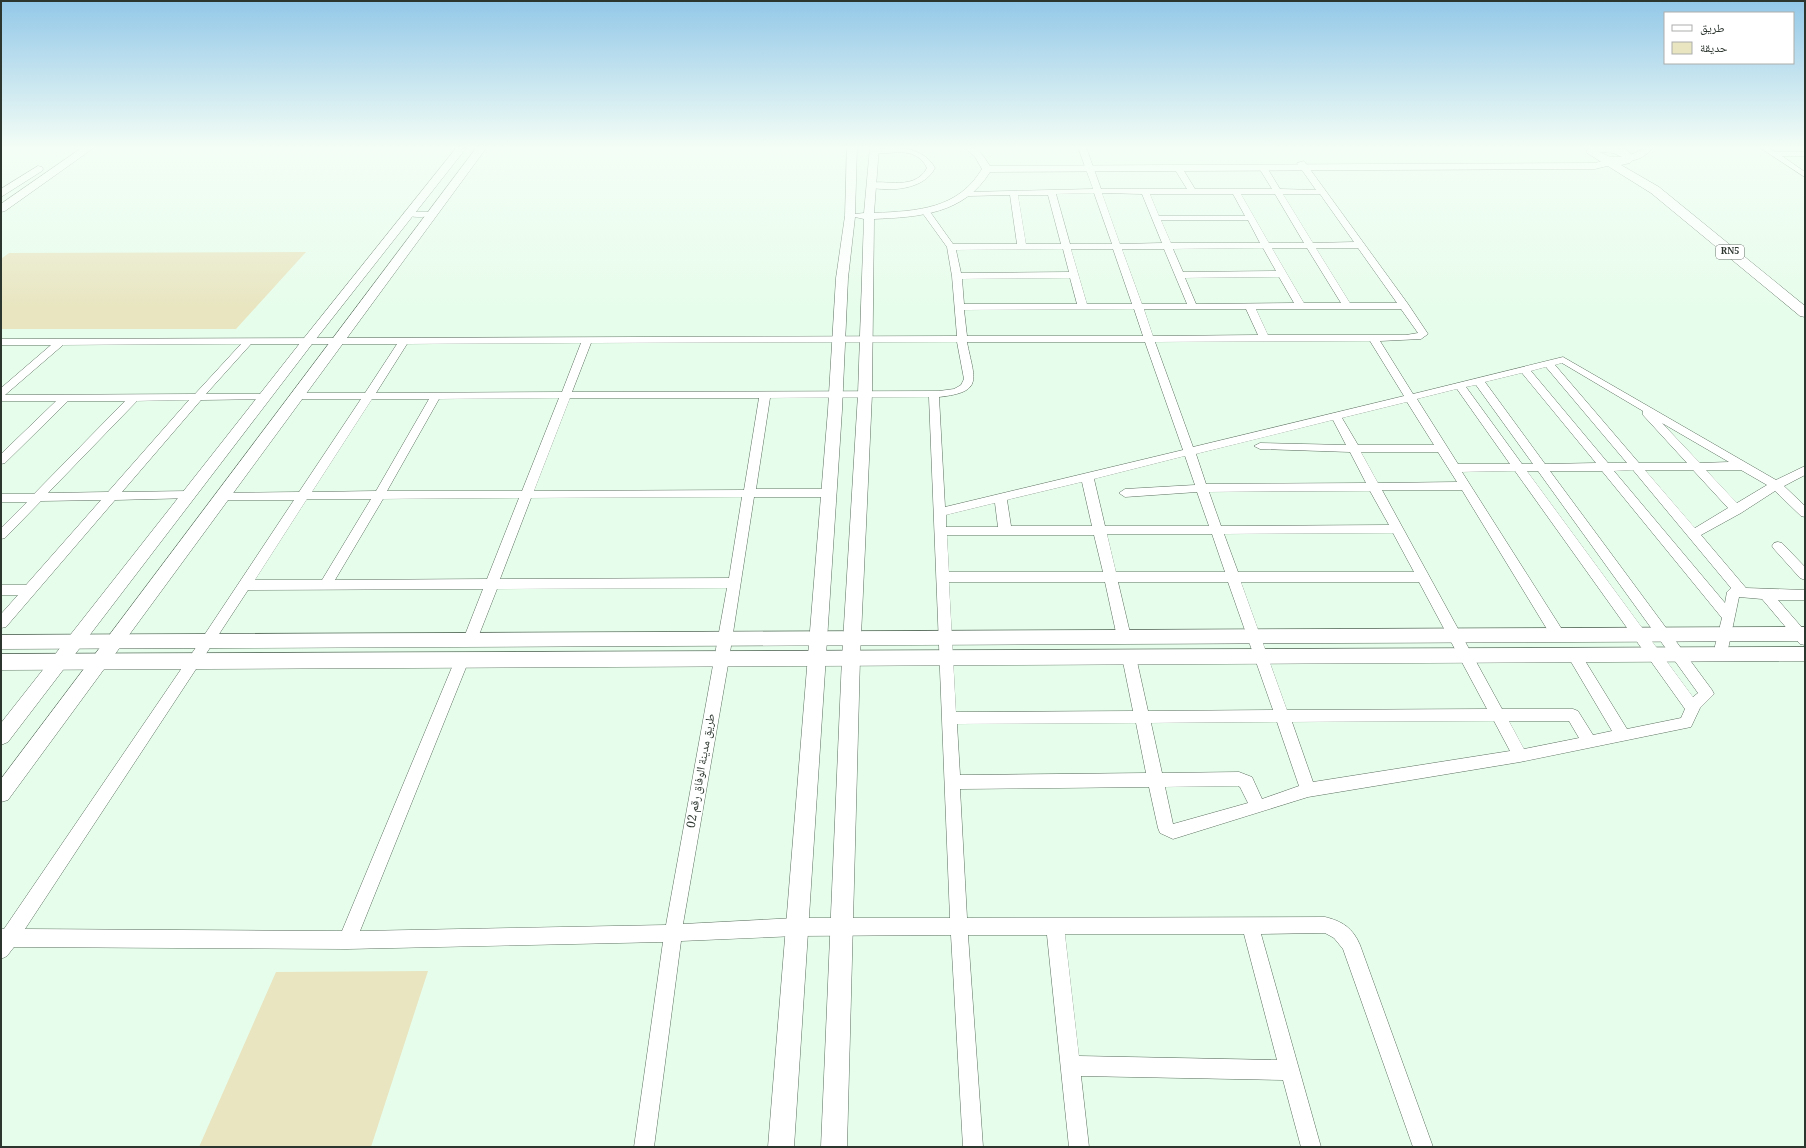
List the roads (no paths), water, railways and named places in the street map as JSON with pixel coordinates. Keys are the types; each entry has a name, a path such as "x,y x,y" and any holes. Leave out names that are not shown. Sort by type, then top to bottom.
{"main road":[{"path":"1,209 13,201"},
{"name":"RN5","path":"1668,201 1805,313"},
{"path":"1,642 1663,634 1727,625 1803,636"},
{"path":"1,662 1805,654"}],"street":[{"path":"1,737 419,201"},
{"path":"1,794 224,496 441,201"},
{"path":"781,1147 842,278 850,216 850,201"},
{"path":"834,1147 851,658 865,394 870,201"},
{"path":"850,216 898,215 925,210 955,201"},
{"path":"1015,201 1022,246"},
{"path":"1053,201 1083,307"},
{"path":"1101,201 1308,790"},
{"path":"1149,201 1193,307"},
{"path":"1241,201 1301,307"},
{"path":"1282,201 1348,306"},
{"path":"1,342 1414,338 1423,335 1405,306 1328,201"},
{"path":"298,396 435,397 934,394 957,392 968,384 969,379 962,340 957,276 951,247 925,210"},
{"path":"408,214 431,214"},
{"path":"1156,218 1250,218"},
{"path":"951,247 1066,245 1359,245"},
{"path":"1180,275 1282,274"},
{"path":"957,276 1074,275"},
{"path":"959,307 1405,306"},
{"path":"1250,307 1264,338"},
{"path":"1373,338 1558,635"},
{"path":"1,623 197,398 249,341"},
{"path":"4,942 208,641 404,341"},
{"path":"470,640 587,341"},
{"path":"1,393 61,342"},
{"path":"939,512 1548,363 1566,360 1776,485 1805,513"},
{"path":"1548,363 1742,592"},
{"path":"1524,369 1605,467 1727,625"},
{"path":"1129,657 1166,828 1173,832 1258,807 1308,790 1520,756 1686,723 1693,709 1707,694 1478,380"},
{"path":"1459,385 1693,709"},
{"path":"934,394 959,926 973,1147"},
{"name":"طريق مدينة الوفاق رقم 02","path":"644,1147 673,933 735,583 765,395"},
{"path":"1,398 265,397"},
{"path":"326,584 380,494 435,397"},
{"path":"1,460 66,398"},
{"path":"1,535 134,398"},
{"path":"1638,403 1737,510"},
{"path":"1336,416 1520,756"},
{"path":"1260,446 1354,449 1441,448"},
{"path":"1453,468 1745,466"},
{"path":"1694,534 1737,510 1776,485 1805,470"},
{"path":"1087,476 1124,637"},
{"path":"1125,493 1202,488 1464,486"},
{"path":"224,496 380,494 828,493"},
{"path":"1,498 189,495"},
{"path":"1000,497 1005,531"},
{"path":"940,531 1397,529"},
{"path":"1778,546 1805,575"},
{"path":"942,576 1424,577"},
{"path":"244,585 735,583"},
{"path":"1,590 29,590"},
{"path":"1720,654 1734,592 1766,595 1805,595"},
{"path":"1766,595 1803,636"},
{"path":"1574,655 1623,736"},
{"path":"347,940 462,660"},
{"path":"950,718 1573,716 1589,742"},
{"path":"953,782 1239,779 1246,782 1258,807"},
{"path":"1250,925 1311,1147"},
{"path":"4,942 347,940 673,933 796,927 1325,925 1336,928 1346,935 1351,945 1423,1147"},
{"path":"1055,926 1079,1147"},
{"path":"1071,1066 1291,1070"}]}
